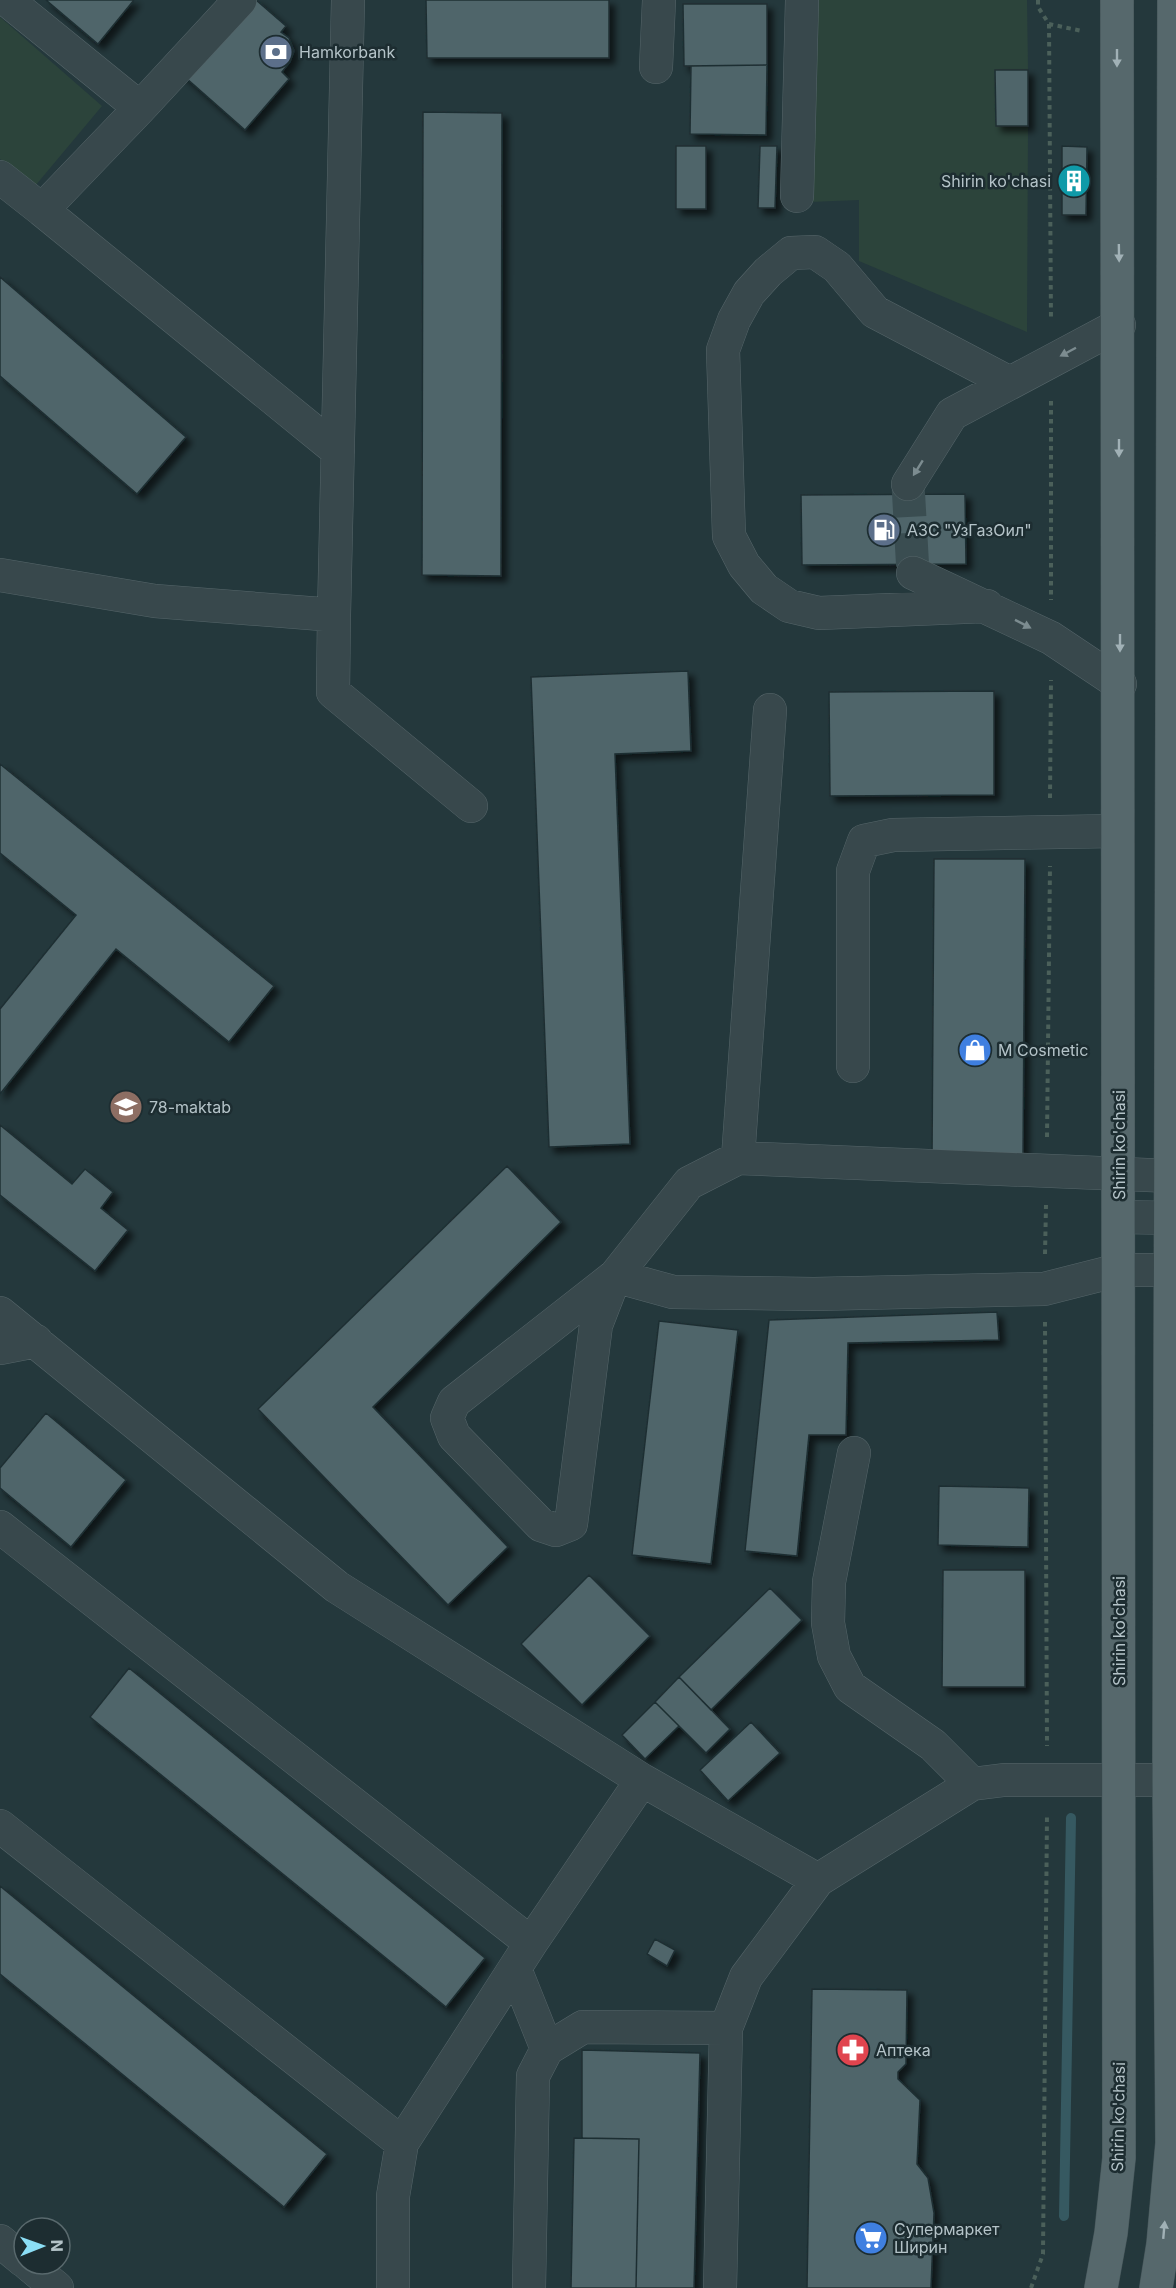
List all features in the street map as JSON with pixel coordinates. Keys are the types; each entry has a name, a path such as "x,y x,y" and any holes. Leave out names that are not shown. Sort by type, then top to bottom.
{"main road":[{"name":"Shirin ko'chasi","path":"1101,2288 1111,2233 1119,2158 1117,831 1120,684 1117,0"},
{"path":"1156,2288 1163,2244 1172,2143 1169,1780 1171,1270 1174,1218 1171,1176 1175,457 1174,0"}],"lane":[{"path":"7,0 140,108"},
{"path":"42,210 240,0"},
{"path":"348,0 333,692 471,806"},
{"path":"656,67 659,0"},
{"path":"797,196 802,0"},
{"path":"0,177 338,451"},
{"path":"987,606 819,613 789,606 764,590 744,565 729,536 723,350 744,302 768,272 791,253 815,252 837,267 875,312 1010,383"},
{"path":"908,484 951,414 1119,325"},
{"path":"913,573 1051,638 1120,684"},
{"path":"0,575 155,601 334,615"},
{"path":"738,1158 770,710"},
{"path":"853,1066 853,871 864,841 893,835 1117,831"},
{"path":"615,1276 596,1325 571,1524 556,1530 541,1525 454,1436 447,1418 454,1402 615,1276 689,1183 738,1158 1171,1176"},
{"path":"1119,1217 1174,1218"},
{"path":"615,1276 673,1292 814,1294 1044,1289 1119,1270 1171,1270"},
{"path":"0,1312 337,1587 642,1780 819,1880"},
{"path":"0,1348 36,1341"},
{"path":"854,1453 829,1582 828,1623 834,1656 850,1688 933,1745 972,1784"},
{"path":"0,1527 523,1956 548,2049"},
{"path":"720,2288 726,2028 746,1977 819,1880 972,1784 1004,1780 1119,1778 1169,1780"},
{"path":"393,2288 393,2196 402,2143 523,1956 642,1780"},
{"path":"0,1826 402,2143"},
{"path":"529,2288 532,2076 548,2049 583,2027 726,2028"},
{"path":"0,2241 12,2250"},
{"path":"42,2276 57,2288"}],"path":[{"path":"1038,0 1038,8 1049,24 1092,33"}],"green space":[{"path":"813,0 1027,0 1028,70 995,71 996,126 1028,126 1027,332 859,261 859,200 809,202"},
{"path":"0,17 102,106 35,186 0,159"}],"building":[{"path":"46,0 134,0 98,44"},
{"path":"238,0 256,0 286,26 281,32 289,38 294,51 290,62 282,72 289,79 245,130 177,70"},
{"path":"426,0 609,0 609,58 427,58"},
{"path":"683,4 767,4 767,65 684,66"},
{"path":"767,65 766,135 690,134 691,66"},
{"path":"995,70 1028,70 1028,126 996,126"},
{"path":"423,112 502,113 501,576 422,575"},
{"path":"676,146 706,146 706,209 676,209"},
{"path":"760,146 777,146 775,208 758,208"},
{"name":"Shirin ko'chasi","path":"1062,146 1087,147 1086,215 1062,215"},
{"path":"0,277 186,437 137,494 0,376"},
{"name":"АЗС \"УзГазОил\"","path":"965,494 966,564 802,565 801,495"},
{"path":"688,671 691,751 615,754 630,1144 549,1147 531,677"},
{"path":"994,691 994,795 830,796 829,692"},
{"path":"0,764 274,986 229,1042 116,949 0,1094 0,1009 76,915 0,853"},
{"path":"934,859 1025,859 1023,1160 932,1159"},
{"path":"0,1125 72,1184 85,1169 113,1192 101,1208 128,1230 95,1271 0,1195"},
{"path":"507,1166 561,1222 373,1407 508,1547 448,1605 258,1409"},
{"path":"997,1312 999,1340 848,1343 846,1435 809,1435 797,1556 745,1551 769,1320"},
{"path":"659,1321 738,1330 711,1564 632,1555"},
{"path":"46,1413 126,1480 71,1547 0,1488 0,1468"},
{"path":"939,1486 1029,1488 1028,1547 938,1545"},
{"path":"943,1570 1025,1570 1025,1687 942,1687"},
{"path":"589,1575 650,1636 582,1705 521,1644"},
{"path":"770,1588 802,1620 711,1710 679,1677"},
{"path":"129,1668 485,1958 446,2007 90,1717"},
{"path":"679,1677 730,1729 706,1753 655,1702"},
{"path":"655,1702 679,1726 645,1759 622,1735"},
{"path":"751,1722 780,1753 728,1801 700,1770"},
{"path":"0,1886 327,2154 284,2207 0,1974"},
{"path":"655,1939 675,1950 667,1966 647,1954"},
{"path":"812,1989 907,1990 906,2064 898,2072 898,2079 920,2100 917,2164 928,2178 934,2213 931,2288 807,2288"},
{"path":"582,2050 700,2053 694,2288 636,2288 639,2139 582,2138"},
{"path":"574,2138 639,2139 636,2288 571,2288"}],"waterway":[{"path":"1064,2216 1071,1818"}],"tunnel":[{"path":"908,484 913,573"}],"place":[{"name":"Hamkorbank","path":"276,52"},
{"name":"Shirin ko'chasi","path":"1074,181"},
{"name":"АЗС \"УзГазОил\"","path":"884,530"},
{"name":"M Cosmetic","path":"975,1050"},
{"name":"78-maktab","path":"126,1107"},
{"name":"Аптека","path":"853,2050"},
{"name":"Супермаркет Ширин","path":"871,2238"}]}
